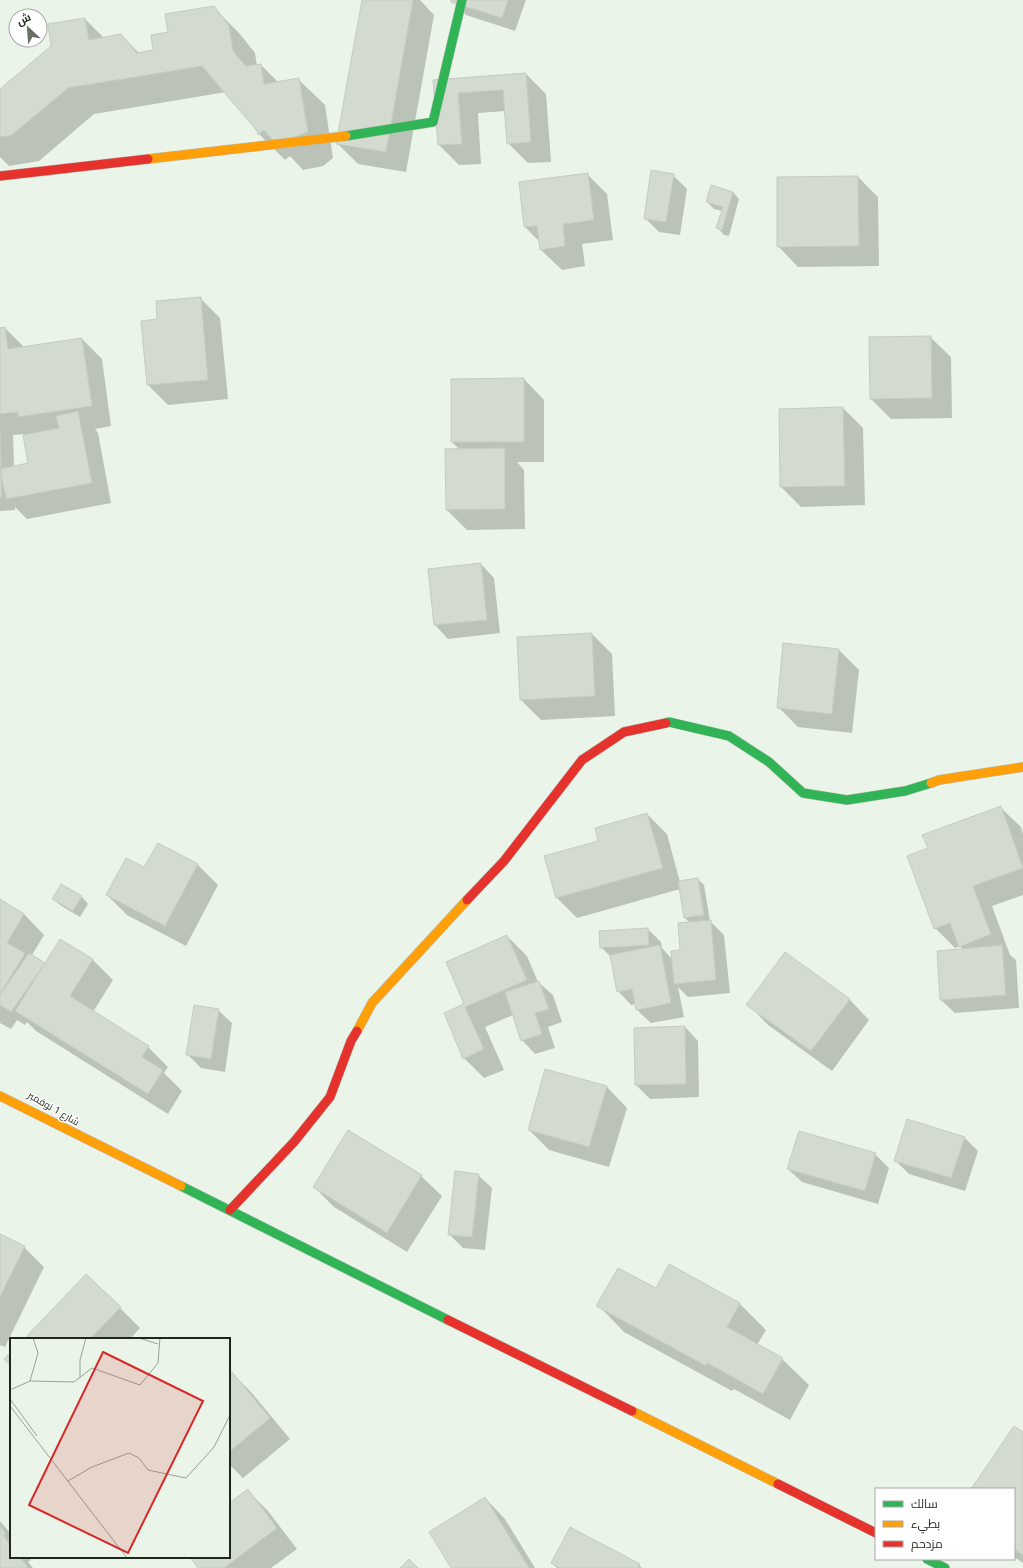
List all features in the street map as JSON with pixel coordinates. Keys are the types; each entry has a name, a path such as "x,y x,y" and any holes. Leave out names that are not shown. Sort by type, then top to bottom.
{"street":[{"path":"0,176 362,134 433,122 462,0"},
{"path":"230,1210 294,1142 330,1097 351,1041 372,1003 504,861 582,760 624,732 669,722 729,736 769,762 803,793 847,800 905,790 939,780 1023,767"},
{"name":"شارع 1 نوفمبر","path":"0,1089 81,1136"},
{"name":"شارع 1 نوفمبر","path":"0,1096 81,1136"},
{"path":"81,1136 875,1532"},
{"path":"929,1560 945,1568"}],"building":[{"path":"362,0 413,0 386,152 336,144"},
{"path":"451,0 508,0 502,18 451,2"},
{"path":"214,6 229,26 233,51 246,66 261,64 264,84 299,78 308,132 276,144 264,130 258,135 257,131 202,66 68,88 12,135 0,137 0,89 51,46 48,24 85,18 89,40 121,34 137,53 153,50 151,35 168,32 165,14"},
{"path":"526,73 531,142 507,144 503,90 458,93 462,144 438,145 433,80"},
{"path":"651,170 674,174 666,222 644,219"},
{"path":"588,173 594,220 563,224 565,246 540,250 537,226 524,227 519,182"},
{"path":"858,176 859,246 777,247 777,177"},
{"path":"711,185 733,192 722,230 716,228 723,207 706,202"},
{"path":"201,297 208,380 147,385 141,321 157,319 156,301"},
{"path":"5,327 8,349 82,338 92,406 18,417 18,412 0,414 0,328"},
{"path":"931,336 932,398 870,399 869,337"},
{"path":"524,378 524,442 451,442 451,379"},
{"path":"843,407 845,486 780,487 779,409"},
{"path":"78,411 92,483 6,499 0,469 28,463 23,435 59,428 56,416"},
{"path":"0,433 2,497 0,497"},
{"path":"505,448 505,509 446,510 445,449"},
{"path":"481,563 487,620 434,625 428,569"},
{"path":"592,633 595,696 520,700 517,637"},
{"path":"783,643 839,649 832,714 777,708"},
{"path":"1001,806 1023,868 973,886 991,934 959,947 950,923 934,929 907,856 928,848 922,835"},
{"path":"647,813 663,868 556,898 544,856 598,841 595,828"},
{"path":"158,843 198,864 165,926 106,895 126,858 144,867"},
{"path":"698,878 704,915 684,918 678,881"},
{"path":"61,884 82,896 73,911 52,899"},
{"path":"0,899 24,914 7,943 25,953 0,994"},
{"path":"711,920 716,980 674,984 671,951 680,950 678,923"},
{"path":"648,928 649,945 600,948 599,931"},
{"path":"507,935 527,980 465,1007 484,1049 463,1059 444,1013 464,1004 446,962"},
{"path":"60,939 93,959 70,996 149,1046 142,1057 163,1070 148,1094 15,1011"},
{"path":"660,945 671,1003 636,1010 632,989 617,992 610,955"},
{"path":"1002,945 1006,995 940,1000 937,951"},
{"path":"785,952 850,999 811,1051 746,1005"},
{"path":"29,953 45,963 11,1012 0,1005 0,995"},
{"path":"539,981 549,1009 535,1013 542,1034 521,1041 505,992"},
{"path":"194,1005 219,1009 211,1059 186,1055"},
{"path":"685,1026 686,1084 635,1085 634,1028"},
{"path":"545,1069 607,1086 589,1147 528,1130"},
{"path":"907,1119 965,1137 951,1178 894,1161"},
{"path":"348,1130 422,1175 387,1233 313,1187"},
{"path":"799,1131 876,1153 865,1191 787,1169"},
{"path":"455,1171 479,1174 472,1237 448,1235"},
{"path":"0,1234 25,1246 0,1297"},
{"path":"669,1264 740,1303 727,1327 783,1358 763,1394 707,1363 706,1366 596,1306 618,1268 656,1288"},
{"path":"86,1274 121,1307 91,1338 25,1338"},
{"path":"10,1353 10,1365 4,1359"},
{"path":"232,1372 270,1418 230,1451 230,1373"},
{"path":"1014,1426 1023,1432 1023,1555 1015,1550 1015,1488 972,1488"},
{"path":"248,1489 277,1528 224,1568 198,1568 191,1558 230,1558 230,1502"},
{"path":"485,1497 529,1568 451,1568 429,1532"},
{"path":"0,1526 6,1534 3,1535 10,1545 10,1558 21,1558 28,1568 0,1568"},
{"path":"570,1527 640,1564 638,1568 560,1568 551,1563"},
{"path":"409,1559 418,1568 400,1568"}],"traffic: fast":[{"path":"346,136 433,122 462,0"},
{"path":"666,723 669,722 729,736 769,762 803,793 847,800 905,791 931,783"},
{"path":"181,1186 448,1320"},
{"path":"929,1560 945,1568"}],"traffic: slow":[{"path":"148,159 346,136"},
{"path":"931,783 939,780 1023,767"},
{"path":"357,1031 372,1003 467,900"},
{"path":"0,1096 181,1186"},
{"path":"632,1411 778,1484"}],"traffic: jam":[{"path":"0,176 148,159"},
{"path":"467,900 504,861 582,760 624,732 666,723"},
{"path":"230,1210 294,1142 330,1097 351,1041 357,1031"},
{"path":"448,1320 632,1411"},
{"path":"778,1484 875,1532"}]}
